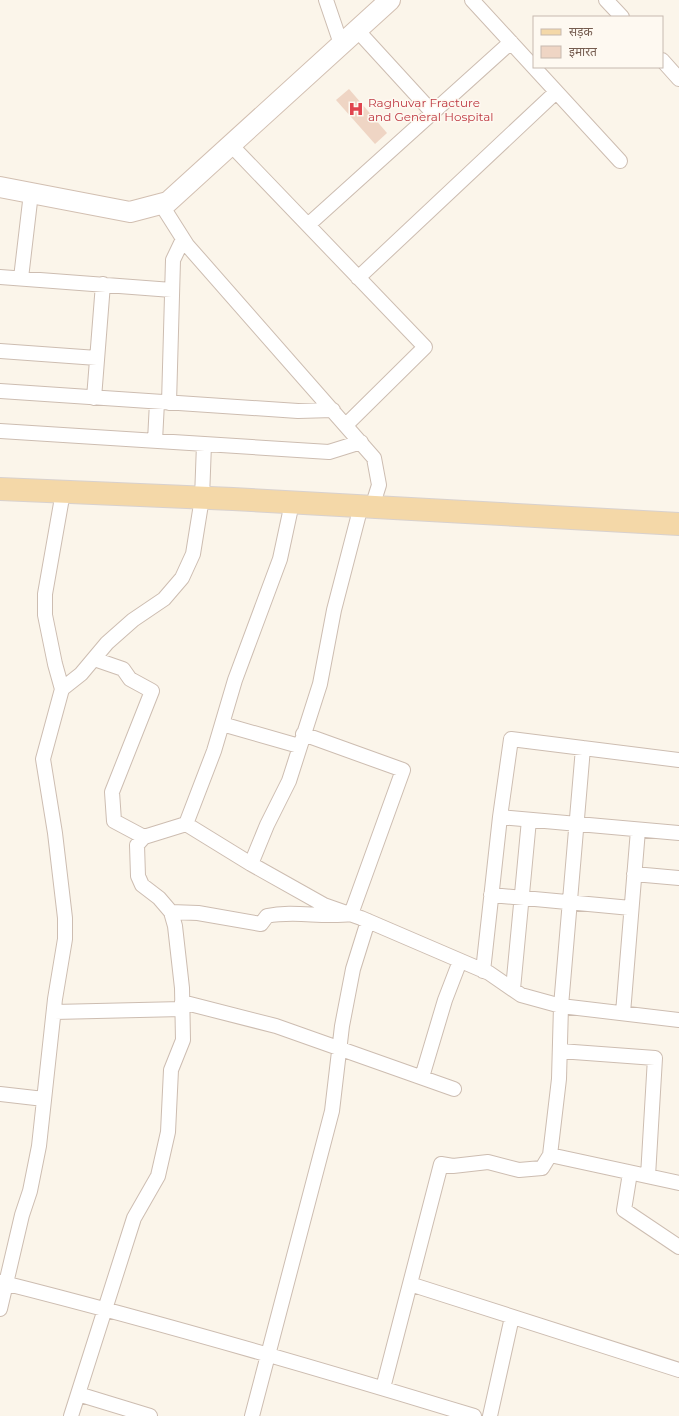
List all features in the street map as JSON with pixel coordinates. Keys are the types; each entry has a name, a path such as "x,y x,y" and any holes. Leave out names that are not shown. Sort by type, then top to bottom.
{"main road":[{"path":"0,489 292,502 679,524"}],"street":[{"path":"326,0 341,44"},
{"path":"0,187 130,212 168,202 390,0"},
{"path":"472,0 533,66"},
{"path":"606,0 621,16"},
{"path":"357,30 433,113"},
{"path":"308,225 511,42"},
{"path":"663,61 679,79"},
{"path":"534,68 620,161"},
{"path":"358,278 556,92"},
{"path":"231,145 424,347 346,425"},
{"path":"21,278 31,193"},
{"path":"161,204 183,239 374,458 379,485 367,507 334,610 320,684 289,781 251,864"},
{"path":"155,441 163,402 173,260 183,239"},
{"path":"0,277 172,290"},
{"path":"94,398 103,284"},
{"path":"0,351 97,358"},
{"path":"0,391 298,411 332,410"},
{"path":"0,432 329,452 360,442"},
{"path":"62,689 81,674 107,643 133,620 164,599 182,578 192,554 202,498 204,444"},
{"path":"0,1309 3,1283 39,1146 54,1012 65,939 65,918 55,833 43,759 62,689 55,664 45,615 45,594 63,492"},
{"path":"186,824 214,751 235,680 280,559 292,502"},
{"path":"94,659 123,668 130,679 152,692 112,792 114,821 144,837"},
{"path":"222,724 301,740 403,770 351,914"},
{"path":"483,971 500,817 511,739 679,760"},
{"path":"384,1388 441,1164 453,1166 488,1162 519,1170 542,1168 550,1155 559,1079 562,1006 583,748"},
{"path":"500,817 679,833"},
{"path":"513,989 529,820"},
{"path":"71,1416 134,1218 158,1176 168,1132 171,1070 183,1040 182,1006 175,926 171,912 159,898 142,885 138,876 137,845 144,837 186,824 251,864 324,905 368,921 483,971 521,995 562,1006 679,1020"},
{"path":"623,1013 638,830"},
{"path":"634,874 679,878"},
{"path":"491,895 570,904 631,908"},
{"path":"171,912 198,913 261,924 267,916 279,913 331,917 351,914"},
{"path":"252,1416 332,1111 340,1047 353,969 368,921"},
{"path":"422,1077 445,1000 460,961"},
{"path":"54,1012 182,1006 276,1026 340,1047 454,1089"},
{"path":"560,1051 655,1058 648,1176"},
{"path":"0,1094 44,1099"},
{"path":"550,1155 679,1183"},
{"path":"630,1173 624,1210 679,1247"},
{"path":"3,1283 105,1309 269,1355 474,1416"},
{"path":"410,1284 679,1370"},
{"path":"490,1416 512,1317"},
{"path":"78,1394 150,1416"}],"building":[{"path":"349,89 387,133 375,144 336,100"}],"place":[{"name":"Raghuvar Fracture and General Hospital","path":"356,109"}]}
